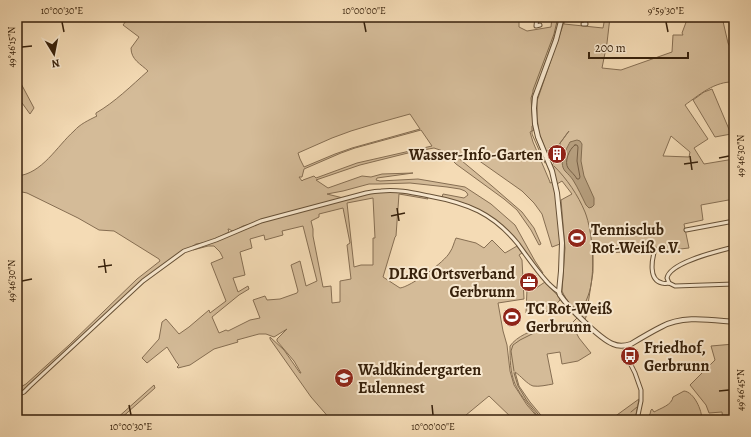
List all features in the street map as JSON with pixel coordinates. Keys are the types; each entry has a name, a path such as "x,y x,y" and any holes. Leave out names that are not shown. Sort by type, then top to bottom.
{"street":[{"path":"536,26 537,17"},
{"path":"561,295 562,243 557,193 552,171 538,137 535,124 534,102 556,40 562,17"},
{"path":"584,17 585,25"},
{"path":"17,395 24,392 143,281 184,251 269,219 366,193 381,191 419,194 454,201 467,205 481,212 511,236 540,275 561,295 589,327 613,344 626,346 662,326 681,320 703,319 734,322"},
{"path":"686,230 734,221"},
{"path":"669,283 667,278 669,273 683,264 708,254 734,248"},
{"path":"655,249 652,264 653,274 659,282 663,284 669,283 675,286 734,284"},
{"path":"626,346 628,359 641,390 641,402 637,420"}],"shaded area":[{"path":"129,17 519,17 519,27 527,31 551,27 552,17 561,17 534,96 534,130 530,132 550,183 554,182 560,244 552,247 542,214 534,203 522,191 478,160 459,153 456,156 522,212 534,228 541,244 539,245 531,230 517,210 456,164 443,151 434,148 360,165 316,180 328,188 362,176 371,177 382,174 413,173 377,178 376,180 418,179 465,187 491,204 515,225 543,273 542,274 494,219 469,205 442,197 443,194 464,198 468,195 465,191 447,187 410,183 369,184 327,194 343,198 243,226 234,231 228,229 229,232 209,242 196,244 157,269 24,391 17,395 17,389 26,384 69,345 137,279 160,261 114,231 99,230 27,193 17,191 17,176 26,174 42,165 76,129 85,122 97,116 96,113 116,99 148,71 135,59 131,52 131,48 139,37 123,25","holes":["410,114 420,129 352,148 304,167 300,159 298,153 332,138","421,130 432,146 357,163 316,178 314,176 302,181 299,177 302,177 304,169 341,153"]},
{"path":"605,17 610,17 602,68 621,70 672,52 673,35 683,35 682,33 688,17 722,17 728,43 734,54 734,82 727,82 714,86 685,105 708,139 694,148 704,164 734,159 734,199 701,205 703,220 684,224 689,248 654,252 654,250 639,248 638,251 593,254 593,272 585,319 575,310 562,291 565,248 561,200 572,194 562,181 557,184 552,165 556,159 553,152 561,149 560,143 557,147 550,151 546,151 539,133 537,101 564,22 564,24 603,28","holes":["671,136 690,152 689,157 663,156"]},
{"path":"17,76 34,108 30,114 17,96"},
{"path":"712,89 731,134 715,137 693,100 704,92"},
{"path":"382,191 406,193 427,197 428,199 399,194 396,236 383,277 400,288 405,287 419,279 435,268 447,256 456,238 476,243 484,248 492,240 505,253 517,246 522,253 519,255 522,260 524,299 498,303 507,345 510,371 514,385 527,405 540,420 514,420 489,396 460,420 331,420 311,397 270,339 270,337 284,350 301,373 294,361 277,341 277,339 287,329 274,337 266,334 259,334 237,340 238,342 214,349 190,365 178,368 177,367 179,365 167,347 147,363 142,358 159,339 162,322 166,319 179,334 209,310 210,313 226,301 211,263 223,258 220,252 214,246 193,249 274,218","holes":["373,198 375,238 373,238 373,265 361,265 354,267 347,203","343,208 350,243 347,245 351,279 340,281 340,302 332,303 331,286 323,287 311,221 319,217 319,214","303,226 317,281 306,286 300,261 291,265 298,291 297,293 280,299 267,300 265,296 253,300 260,318 250,320 228,331 226,330 219,333 212,317 239,295 249,289 248,286 238,292 233,278 245,275 240,252 252,248 250,239 264,235 265,240 283,235 282,231"]},
{"path":"545,282 560,298 560,300 550,311 526,313 527,289 536,288"},
{"path":"571,323 579,338 591,353 578,361 562,364 560,352 547,354 553,384 533,386 528,384 515,372 519,386 545,420 541,420 517,389 511,370 510,346 520,337 534,330 543,327 543,330"},
{"path":"734,344 734,420 723,420 722,412 709,413 706,405 690,385 715,360 711,346"},
{"path":"154,385 155,388 119,420 115,420"},
{"path":"684,391 688,392 697,402 701,411 702,420 644,420 650,414 652,409 654,412 666,406 671,402 673,397"},
{"path":"639,399 635,420 610,420"}],"water":[{"path":"577,140 582,144 581,161 584,176 594,198 594,205 589,208 562,164 563,156 570,142"}],"waterway":[{"path":"545,163 532,134 533,125 531,98 554,34 558,17"},
{"path":"554,166 576,193 585,212 590,231 592,242 592,277 588,296 581,313"},
{"path":"514,371 511,351 513,345 538,331 572,323 577,318"},
{"path":"514,373 518,386 527,401 543,420"},
{"path":"631,412 637,407"}],"place":[{"name":"Wasser-Info-Garten","path":"557,154"},
{"name":"Tennisclub Rot-Weiß e.V.","path":"577,238"},
{"name":"DLRG Ortsverband Gerbrunn","path":"529,282"},
{"name":"TC Rot-Weiß Gerbrunn","path":"512,317"},
{"name":"Friedhof, Gerbrunn","path":"630,356"},
{"name":"Waldkindergarten Eulennest","path":"344,378"}]}
